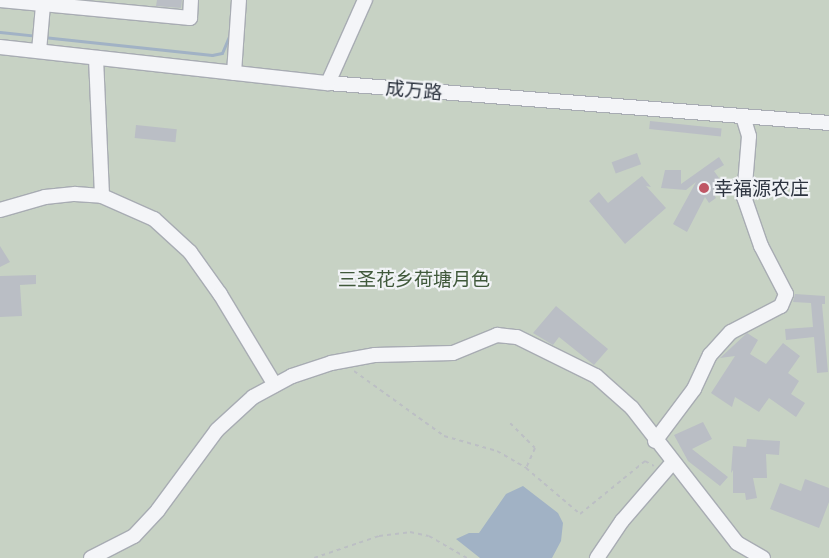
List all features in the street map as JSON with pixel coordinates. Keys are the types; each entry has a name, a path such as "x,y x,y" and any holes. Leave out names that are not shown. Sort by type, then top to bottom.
{"street":[{"path":"0,0 190,18 191,0"},
{"path":"234,73 239,0"},
{"path":"328,83 365,0"},
{"path":"38,51 43,5"},
{"name":"成万路","path":"0,47 328,83 829,123"},
{"path":"96,58 102,196"},
{"path":"655,441 694,389 710,354 731,332 781,306 786,294 761,246 744,197 749,136 744,116"},
{"path":"0,210 46,197 102,196 154,219 190,252 220,294 275,385"},
{"path":"91,558 134,536 158,510 217,430 253,397 292,376 340,361 376,355 453,353 497,335 517,337 596,376 632,408 655,441 737,544 763,558"},
{"path":"597,558 622,521 673,462"}],"path":[{"path":"340,361 444,436 497,451 526,468 580,514 645,461"},
{"path":"510,423 535,448 526,468"},
{"path":"314,558 379,536 410,532 429,536 467,558"}],"green space":[{"name":"三圣花乡荷塘月色","path":"0,0 829,0 829,558 0,558"}],"water":[{"path":"523,486 558,513 563,523 561,541 552,558 480,558 456,539 469,533 479,533 506,494"}],"building":[{"path":"157,0 182,0 181,8 156,6"},
{"path":"650,121 722,129 721,136 649,129"},
{"path":"136,125 177,129 175,142 135,138"},
{"path":"637,153 641,164 616,174 612,162"},
{"path":"719,157 724,165 714,171 724,185 713,193 716,198 709,203 705,197 687,232 673,224 696,182 686,190 661,188 665,170 681,170 681,184"},
{"path":"642,176 651,187 646,186 666,208 625,244 589,201 599,192 608,203"},
{"path":"0,246 10,262 0,267"},
{"path":"36,275 36,284 20,285 22,316 0,317 0,276"},
{"path":"795,294 825,296 825,304 822,304 828,372 817,373 814,337 786,340 785,329 813,327 811,303 793,302"},
{"path":"556,306 608,349 594,365 559,337 553,345 533,333"},
{"path":"747,333 758,340 750,354 766,364 783,343 800,356 788,373 799,381 791,394 805,403 796,417 769,398 759,412 735,397 732,407 711,393 735,356 720,358"},
{"path":"703,422 712,439 692,449 728,477 720,486 688,461 674,435"},
{"path":"747,439 780,441 779,455 766,454 767,478 753,478 757,498 746,500 745,493 733,493 733,470 731,473 733,446 746,447"},
{"path":"805,479 829,488 829,502 819,528 770,509 780,483 801,491"}],"waterway":[{"path":"0,32 37,36"},
{"path":"43,37 212,55 222,53 230,34"}],"place":[{"name":"幸福源农庄","path":"704,188"}]}
